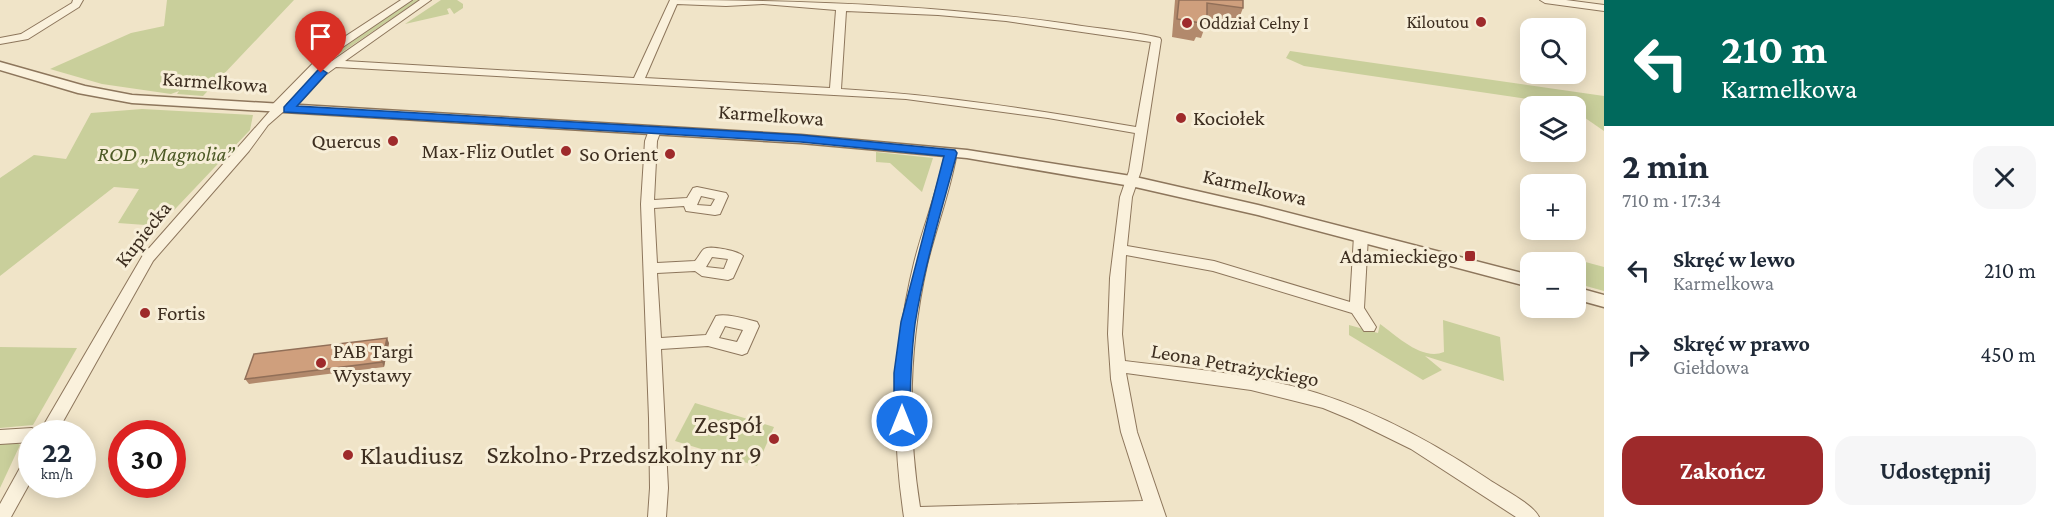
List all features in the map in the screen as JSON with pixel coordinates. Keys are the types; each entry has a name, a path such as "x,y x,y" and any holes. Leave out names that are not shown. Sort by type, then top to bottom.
{"street":[{"path":"0,43 10,45 76,5 78,0"},
{"path":"280,109 318,63 348,37 407,0"},
{"path":"280,109 334,63 426,0"},
{"path":"1545,0 1604,8"},
{"path":"638,81 674,1 726,3 763,1 841,9 938,12 1006,18 1156,40 1135,171 1126,197 1120,249 1115,334 1118,366 1130,432 1155,513 913,516 903,458 902,373 910,312 951,153"},
{"path":"835,92 841,9"},
{"path":"318,63 835,92 963,103 1142,131"},
{"name":"Karmelkowa","path":"0,66 107,96 280,109 801,139 951,153 1131,181 1360,236 1520,278"},
{"name":"Kupiecka","path":"55,420 148,258 245,148 264,123 280,109"},
{"path":"655,130 651,141 647,204 659,488 657,517"},
{"path":"647,204 692,202"},
{"path":"1360,236 1357,309 1369,327"},
{"path":"1120,249 1214,266 1357,309"},
{"path":"650,268 699,266"},
{"path":"1586,296 1604,301"},
{"path":"654,344 711,340"},
{"name":"Leona Petrażyckiego","path":"1118,366 1293,392 1333,405 1373,420 1432,452 1530,517"},
{"path":"0,437 18,436"},
{"path":"2,517 18,488"}],"green space":[{"name":"ROD „Magnolia”","path":"167,0 294,0 203,96 177,94 179,91 171,94 102,84 50,69 131,33 164,26"},
{"path":"412,0 419,0 338,55 333,55"},
{"path":"441,0 457,0 463,4 463,8 454,14 450,8 447,9 449,14 405,24"},
{"path":"1290,51 1604,96 1604,131 1586,119 1586,96 1520,96 1520,98 1304,66 1286,58"},
{"name":"ROD „Magnolia”","path":"142,109 253,115 250,130 159,226 118,223 139,189 114,187 0,276 0,178 34,155 66,159 91,113"},
{"path":"876,152 933,158 922,192 890,163 876,162"},
{"path":"1586,262 1604,267 1604,291 1586,286"},
{"path":"1443,320 1500,337 1504,381 1425,356 1442,370 1423,380 1349,335 1349,325 1378,333 1380,324 1410,346 1436,354 1444,352"},
{"path":"0,347 77,348 36,420 18,420 18,426 0,428"},
{"path":"695,403 774,427 757,466 675,441"},
{"path":"0,444 18,444 18,449 0,488"}],"building":[{"path":"1179,0 1243,0 1243,8 1207,3 1207,20 1201,19 1201,23 1177,19"},
{"name":"PAB Targi Wystawy","path":"387,338 382,362 245,379 254,354"}],"place":[{"name":"Kiloutou","path":"1481,22"},
{"name":"Oddział Celny I","path":"1187,23"},
{"name":"Kociołek","path":"1181,118"},
{"name":"Quercus","path":"393,141"},
{"name":"Max-Fliz Outlet","path":"566,151"},
{"name":"So Orient","path":"670,154"},
{"name":"Adamieckiego","path":"1470,256"},
{"name":"Fortis","path":"145,313"},
{"name":"PAB Targi Wystawy","path":"321,363"},
{"name":"Zespół Szkolno-Przedszkolny nr 9","path":"774,439"},
{"name":"Klaudiusz","path":"348,455"}],"route":[{"path":"321,73 288,109 801,139 951,153 908,322 902,373 902,421"}]}
